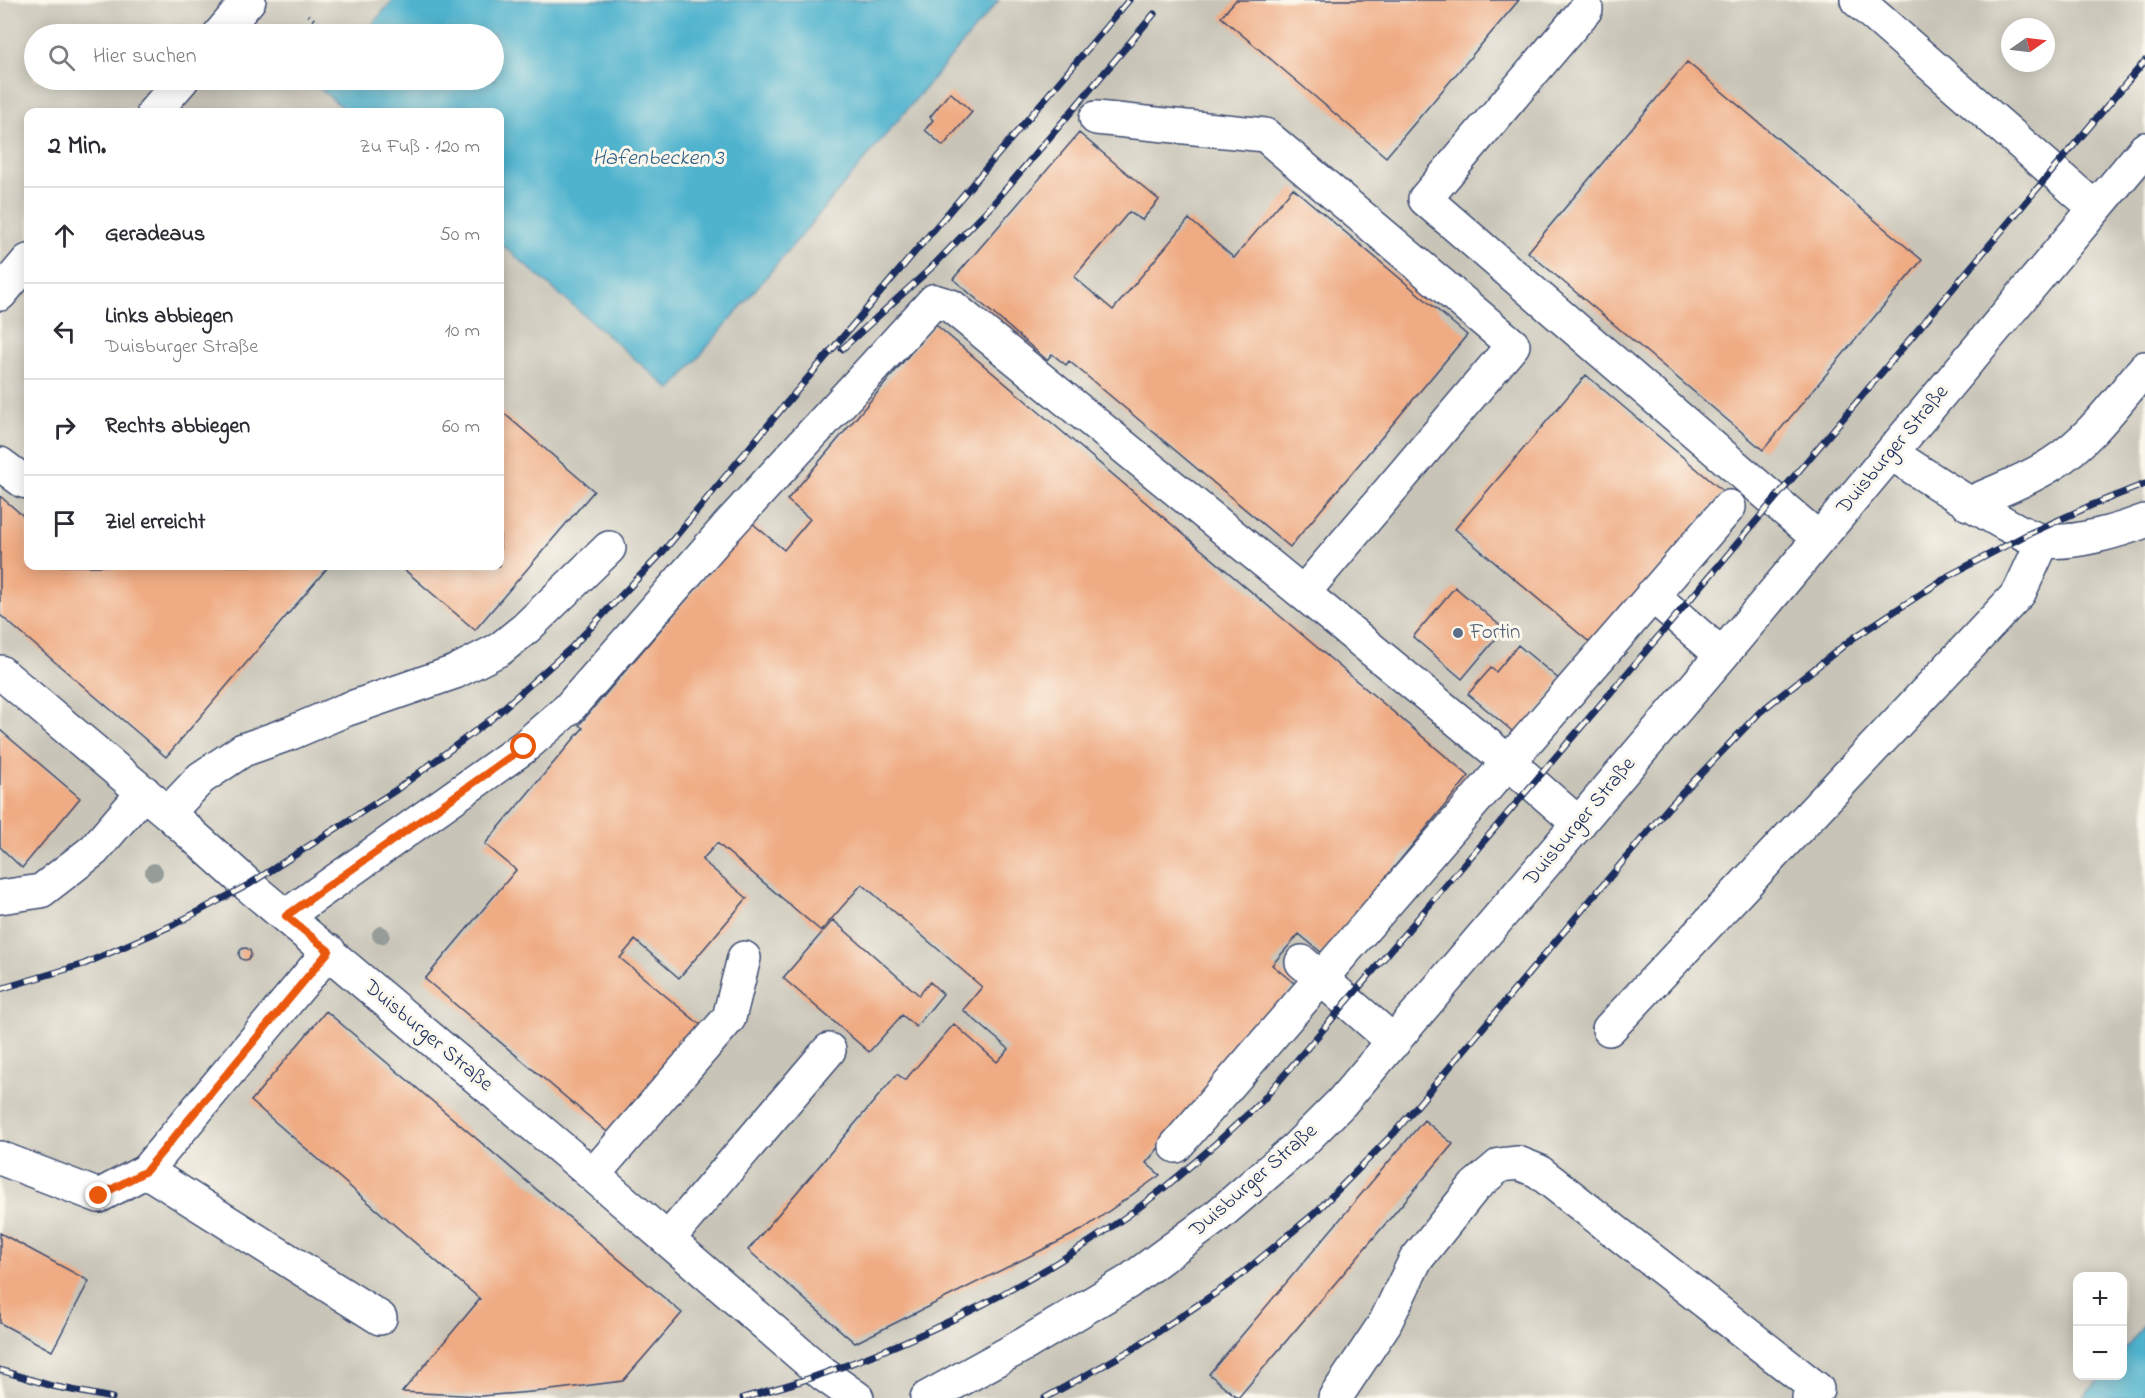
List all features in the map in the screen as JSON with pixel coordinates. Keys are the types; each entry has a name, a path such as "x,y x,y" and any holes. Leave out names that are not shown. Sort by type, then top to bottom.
{"street":[{"path":"229,24 249,0"},
{"path":"1857,0 2096,208"},
{"path":"1586,9 1425,199 1819,539"},
{"path":"162,108 175,90"},
{"path":"1096,118 1265,135 1513,345 1303,592"},
{"name":"Duisburger Straße","path":"927,1398 1025,1344 1128,1282 1216,1217 1296,1148 1341,1103 1722,655 2145,149"},
{"path":"0,294 24,266"},
{"path":"286,916 524,747 567,709 727,526 934,301 951,306 1303,592 1579,824"},
{"path":"1968,504 2030,477 2053,464 2084,440 2145,368"},
{"path":"1891,453 1968,504 2026,535 2043,541 2059,542 2124,530 2145,521"},
{"path":"0,464 24,481"},
{"path":"1176,1146 1312,970 1508,762 1729,507"},
{"path":"1610,1029 2019,593 2043,541"},
{"path":"168,813 201,778 243,750 345,710 456,672 500,649 526,628 609,548"},
{"path":"1652,595 1722,655"},
{"name":"Duisburger Straße","path":"0,672 144,792 849,1396"},
{"path":"0,897 41,891 94,850 144,792"},
{"path":"0,1158 99,1196 146,1171 329,951"},
{"path":"593,1175 729,1018 744,958"},
{"path":"1312,970 1394,1042"},
{"path":"668,1239 829,1050"},
{"path":"1335,1398 1385,1323 1415,1261 1475,1186 1500,1165 1518,1163 1538,1171 1817,1389 1809,1398"},
{"path":"146,1171 380,1318"}],"path":[{"path":"308,15 319,24"}],"shaded area":[{"path":"0,0 393,0 373,24 24,24 24,90 321,90 343,108 24,108 24,570 504,570 504,246 671,390 999,0 2145,0 2145,1324 2127,1346 2127,1272 2073,1272 2073,1380 2099,1380 2083,1398 0,1398"}],"water":[{"name":"Hafenbecken 3","path":"393,0 999,0 671,390 504,246 504,108 343,108 321,90 504,90 504,24 373,24"},
{"path":"2145,1324 2145,1398 2083,1398 2099,1380 2127,1380 2127,1346"}],"building":[{"path":"1236,0 1519,0 1386,157 1221,17"},
{"path":"1687,62 1922,260 1763,450 1528,252"},
{"path":"950,92 972,112 943,146 925,130 933,120 930,117"},
{"path":"1079,133 1159,200 1142,220 1129,212 1074,277 1113,310 1189,219 1234,258 1293,188 1467,335 1290,547 1069,361 1066,365 1052,354 1047,360 953,279"},
{"path":"935,324 1469,776 1323,954 1299,934 1272,965 1295,984 1146,1163 1160,1175 1082,1230 855,1343 748,1250 897,1074 905,1080 954,1024 997,1062 1009,1049 963,1010 982,987 862,884 821,931 717,843 702,860 747,898 679,978 635,940 620,958 703,1027 612,1136 425,979 516,870 485,844 583,728 579,725 752,523 784,550 810,519 787,500"},
{"path":"1586,375 1724,492 1594,646 1455,529"},
{"path":"504,413 594,491 475,630 405,570 504,570"},
{"path":"0,496 24,517 24,570 326,570 166,757 0,615"},
{"name":"Fortin","path":"1455,587 1504,629 1462,679 1413,637"},
{"path":"1518,645 1560,680 1518,736 1468,694 1491,668 1496,672"},
{"path":"0,730 80,798 22,868 0,847"},
{"path":"833,920 919,995 930,982 943,994 916,1027 902,1015 869,1052 783,978"},
{"path":"247,948 251,954 247,960 243,960 239,952"},
{"path":"326,1011 682,1313 623,1381 481,1396 402,1392 480,1299 251,1101"},
{"path":"1424,1120 1453,1144 1238,1398 1209,1374"},
{"path":"0,1233 89,1281 52,1351 0,1323"}],"railway":[{"path":"0,989 84,964 173,925 248,885 396,790 490,720 572,647 661,554 1129,0"},
{"path":"842,349 931,268 994,203 1154,14"},
{"path":"743,1398 805,1380 865,1358 943,1324 1019,1285 1092,1240 1145,1203 1196,1161 1262,1101 2145,61"},
{"path":"1045,1398 1131,1350 1232,1282 1315,1213 1395,1132 1668,808 1760,712 1852,639 1950,575 2026,535 2145,484"},
{"path":"0,1370 52,1386 112,1398"}],"place":[{"name":"Fortin","path":"1458,633"}],"route":[{"path":"99,1196 146,1171 329,951 286,916 524,747"}]}
